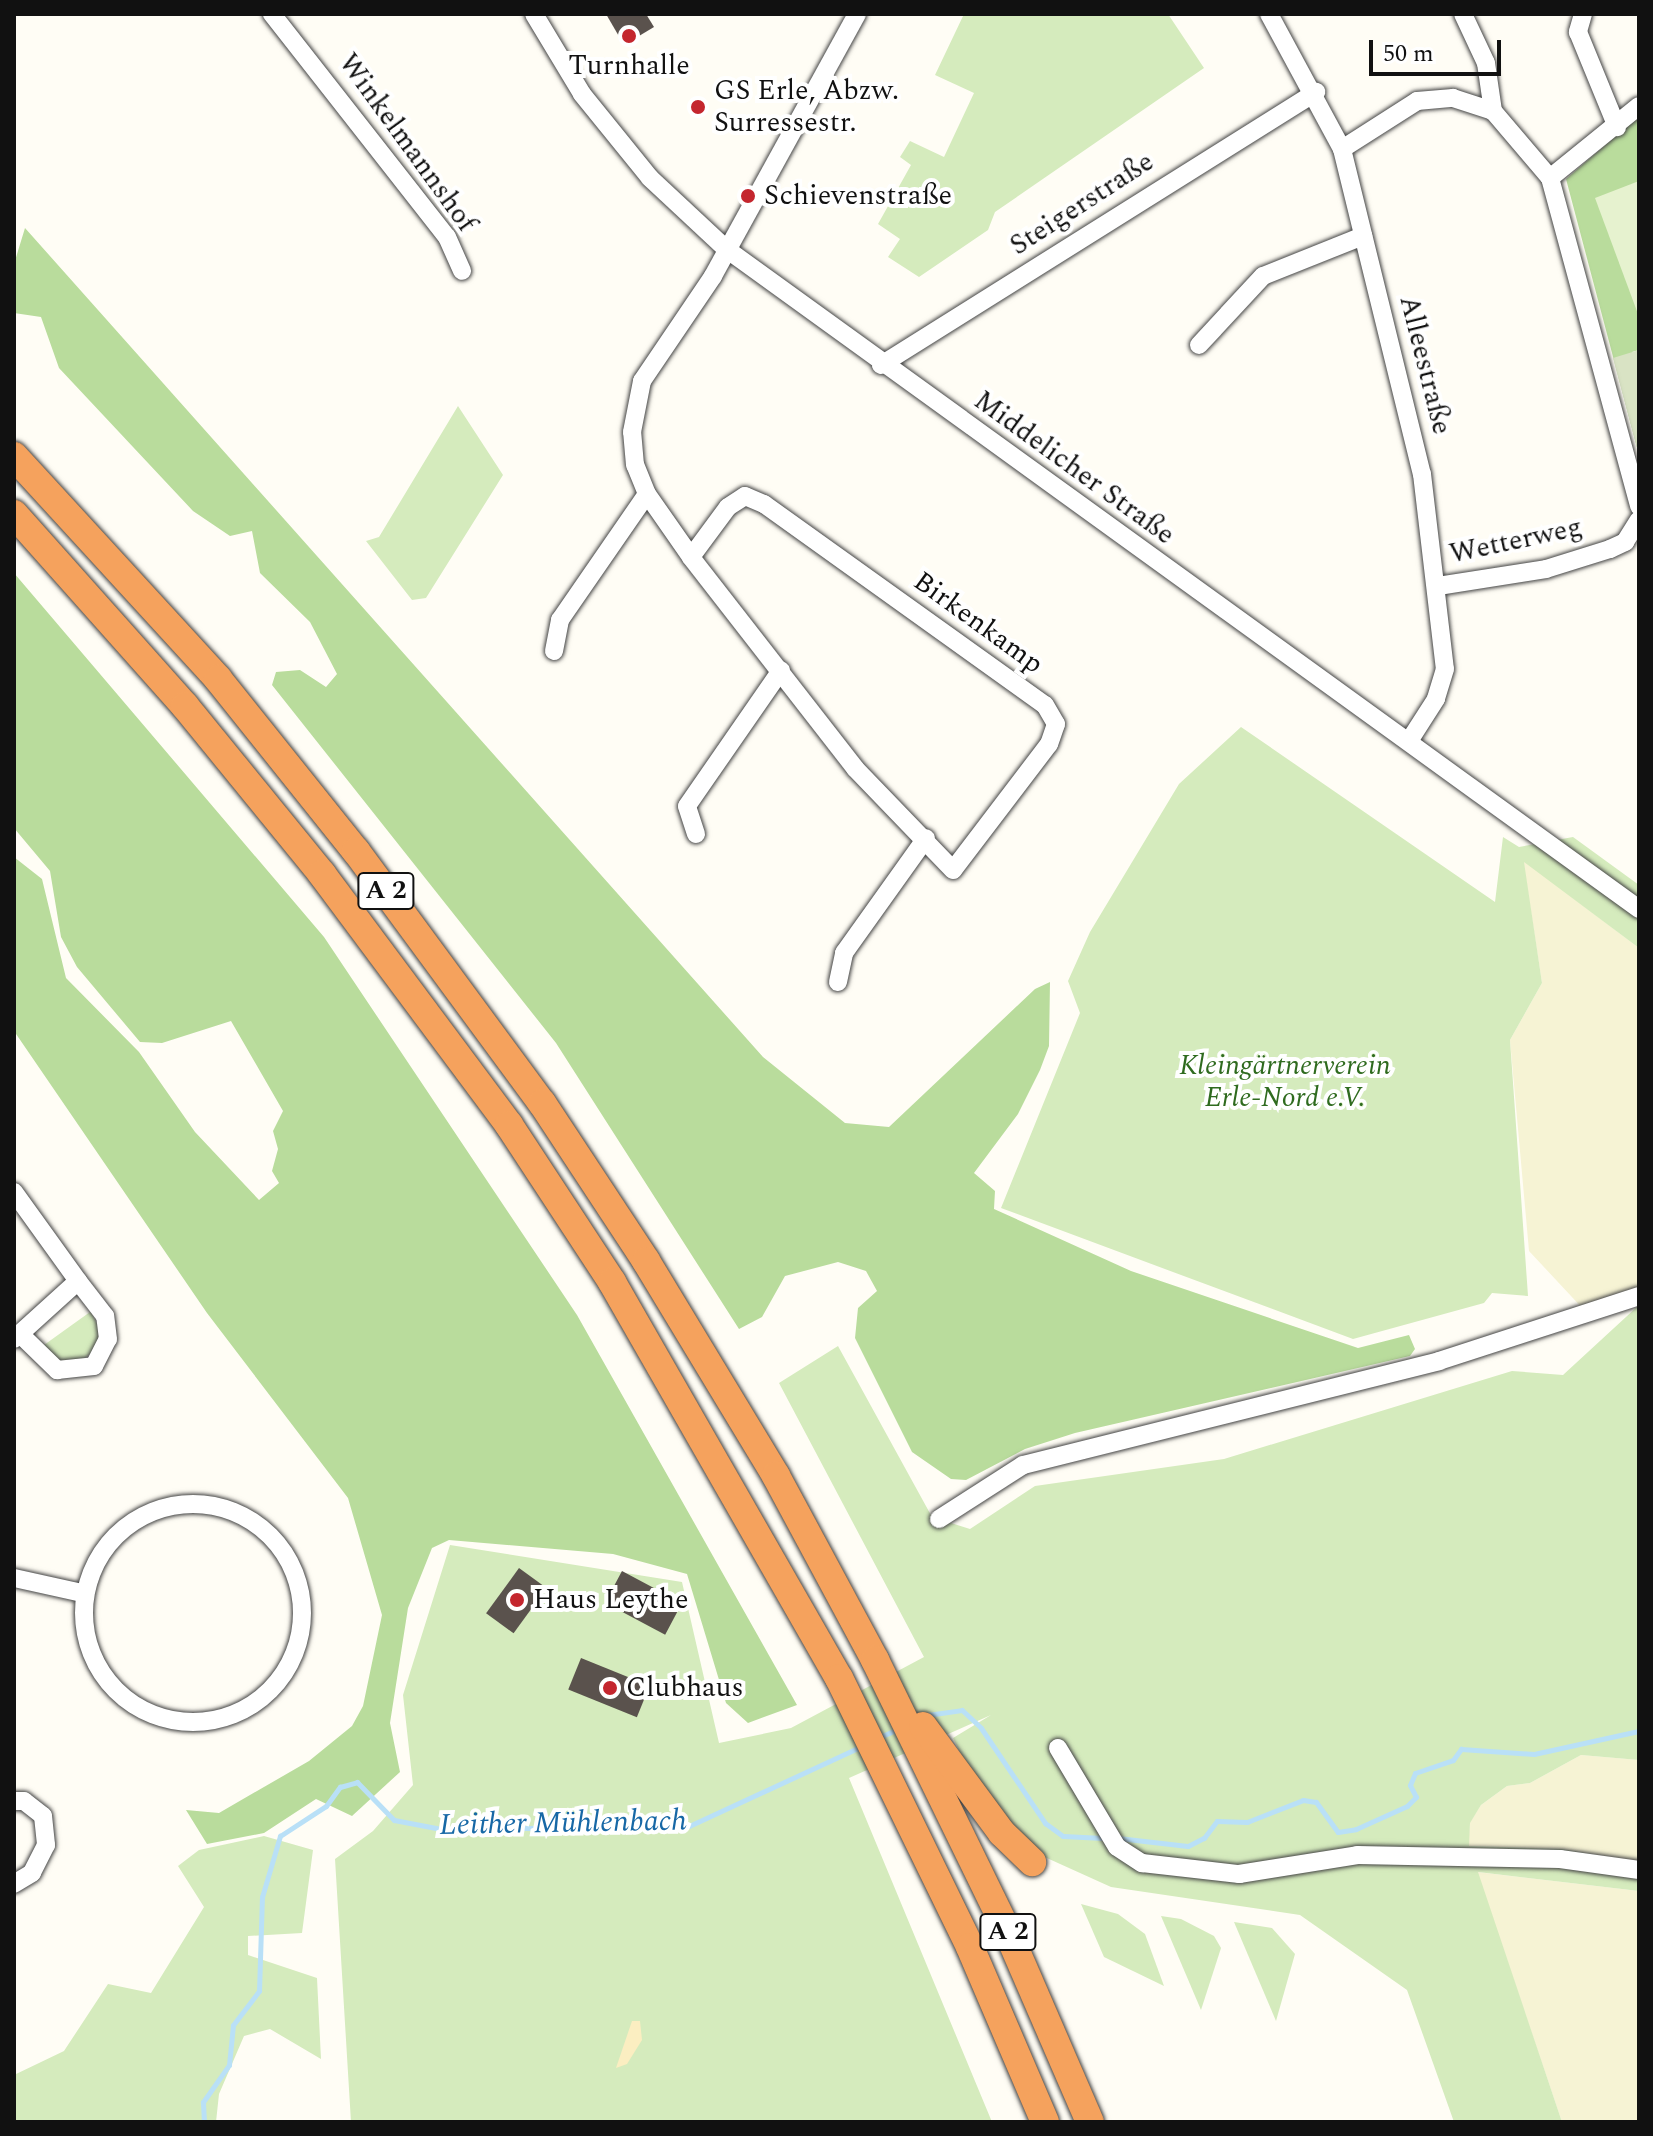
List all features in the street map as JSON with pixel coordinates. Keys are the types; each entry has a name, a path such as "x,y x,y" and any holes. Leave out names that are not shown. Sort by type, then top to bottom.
{"highway":[{"name":"A 2","path":"14,456 218,679 356,851 542,1103 710,1364 875,1660 925,1743 1090,2122"},
{"name":"A 2","path":"14,514 185,706 322,874 509,1125 676,1388 839,1678 883,1765 1042,2118"},
{"path":"925,1743 1002,1833 1032,1862"}],"street":[{"name":"Winkelmannshof","path":"272,14 447,237 462,271"},
{"name":"Middelicher Straße","path":"534,14 582,94 650,178 725,248 881,365 1639,909"},
{"path":"725,248 816,97 857,14"},
{"name":"Alleestraße","path":"1269,14 1316,92 1342,149 1409,409 1438,586 1445,669 1436,699 1409,741"},
{"path":"1463,14 1486,63 1493,111"},
{"path":"1583,14 1578,32 1617,127"},
{"name":"Steigerstraße","path":"881,365 1316,92"},
{"path":"1342,149 1417,101 1453,98 1493,111 1550,178 1639,506"},
{"path":"1550,178 1617,127 1639,106"},
{"path":"1199,345 1263,276 1363,236"},
{"name":"Birkenkamp","path":"691,557 728,507 745,496 764,504 1045,705 1056,724 1049,744 953,870 926,838 855,768 691,557 647,494 632,432 642,381 725,248"},
{"path":"554,651 560,620 647,494"},
{"name":"Wetterweg","path":"1438,586 1546,569 1610,549 1625,542 1639,520"},
{"path":"696,834 687,806 781,670"},
{"path":"838,982 844,953 926,838"},
{"path":"14,1192 105,1316 108,1339 94,1366 57,1370 17,1337 78,1281"},
{"path":"939,1519 1023,1465 1439,1361 1639,1296"},
{"path":"199,1504 252,1520 272,1535 288,1556 304,1619 299,1644 276,1688 231,1716 181,1722 142,1710 110,1684 88,1642 82,1593 98,1557 124,1528 159,1509 199,1504"},
{"path":"14,1578 82,1593"},
{"path":"1058,1748 1117,1847 1142,1863 1239,1874 1357,1855 1560,1859 1639,1870"},
{"path":"14,1801 24,1801 43,1816 46,1845 32,1873 14,1884"}],"shaded area":[{"path":"1523,860 1639,948 1639,1292 1585,1311 1529,1251 1510,1040 1542,983"},
{"path":"1581,1755 1639,1760 1639,1862 1562,1849 1468,1846 1470,1822 1481,1805 1507,1786 1530,1783"},
{"path":"1477,1872 1639,1891 1639,2122 1562,2122"}],"green space":[{"path":"964,14 1168,14 1204,68 995,212 988,230 919,277 888,257 900,239 878,224 911,165 900,157 910,141 944,157 974,93 935,75"},
{"path":"1639,116 1639,350 1632,352 1639,455 1566,179"},
{"path":"1639,181 1639,314 1638,314 1595,198"},
{"path":"25,228 763,1057 845,1123 889,1127 1035,989 1050,982 1049,1046 1040,1070 1018,1114 974,1173 995,1191 994,1209 1131,1271 1358,1348 1409,1335 1415,1349 1410,1356 1075,1433 1025,1449 966,1480 951,1479 912,1452 855,1338 858,1308 877,1291 866,1271 838,1262 785,1276 762,1317 739,1329 556,1043 272,685 276,672 300,670 326,687 337,674 310,622 260,573 252,531 230,536 193,511 59,368 41,317 14,313 14,264"},
{"path":"1639,350 1639,455 1613,358"},
{"path":"458,406 503,475 426,598 412,600 366,541 379,537"},
{"path":"14,573 324,937 577,1315 797,1705 748,1723 726,1703 687,1574 613,1554 449,1540 432,1548 408,1608 390,1723 400,1772 352,1816 316,1799 264,1833 207,1844 186,1810 219,1813 309,1761 352,1726 363,1706 382,1615 348,1498 207,1313 14,1031 14,857 42,879 66,978 139,1052 195,1132 259,1200 279,1183 272,1171 278,1149 273,1131 283,1111 231,1021 162,1043 140,1042 77,967 61,937 50,871 14,828"},
{"name":"Kleingärtnerverein Erle-Nord e.V.","path":"1241,727 1495,902 1503,837 1519,847 1573,837 1639,885 1639,948 1524,862 1542,983 1510,1040 1528,1296 1492,1293 1484,1303 1353,1339 1001,1208 1080,1013 1068,981 1090,932 1179,784"},
{"path":"85,1298 101,1333 94,1351 79,1362 60,1362 33,1336 44,1345 90,1312"},
{"path":"1639,1305 1639,1760 1581,1755 1530,1783 1507,1786 1481,1805 1470,1823 1469,1846 1562,1849 1639,1862 1639,1891 1478,1872 1562,2122 1454,2122 1407,1990 1300,1915 1111,1887 1038,1854 973,1779 953,1738 991,1715 849,1778 992,2122 351,2122 335,1859 373,1831 413,1785 403,1695 450,1545 682,1582 719,1743 791,1728 924,1657 779,1383 838,1346 932,1517 970,1529 1035,1486 1224,1459 1512,1371 1563,1375"},
{"path":"264,1836 313,1850 302,1933 248,1936 248,1955 317,1978 321,2059 270,2029 244,2036 219,2094 216,2122 14,2122 14,2075 64,2051 108,1984 151,1993 204,1907 178,1866 199,1850"},
{"path":"1081,1904 1118,1914 1145,1934 1164,1986 1104,1957"},
{"path":"1161,1916 1181,1919 1214,1936 1221,1948 1201,2010"},
{"path":"1234,1922 1272,1928 1295,1954 1276,2021"}],"sand":[{"path":"632,2021 640,2021 642,2040 627,2064 616,2068"}],"building":[{"name":"Turnhalle","path":"606,14 646,14 654,27 624,45"},
{"name":"Haus Leythe","path":"519,1568 547,1588 514,1633 486,1613"},
{"path":"622,1571 682,1603 665,1635 605,1603"},
{"name":"Clubhaus","path":"581,1658 650,1686 637,1717 568,1690"}],"waterway":[{"name":"Leither Mühlenbach","path":"927,1715 962,1710 981,1728 1045,1823 1063,1836 1103,1838"},
{"name":"Leither Mühlenbach","path":"880,1737 900,1728"},
{"name":"Leither Mühlenbach","path":"1118,1838 1188,1846 1204,1838 1217,1821 1247,1822 1303,1800 1316,1802 1338,1832 1356,1829 1407,1806 1416,1797 1410,1785 1415,1773 1453,1760 1461,1749 1534,1754 1639,1731"},
{"name":"Leither Mühlenbach","path":"204,2122 203,2102 229,2065 233,2025 259,1991 262,1897 280,1836 326,1806 340,1787 357,1782 394,1820 441,1829 689,1826 864,1745"}],"place":[{"name":"Turnhalle","path":"629,36"},
{"name":"GS Erle, Abzw. Surressestr.","path":"698,107"},
{"name":"Schievenstraße","path":"748,196"},
{"name":"Haus Leythe","path":"517,1600"},
{"name":"Clubhaus","path":"610,1688"}]}
